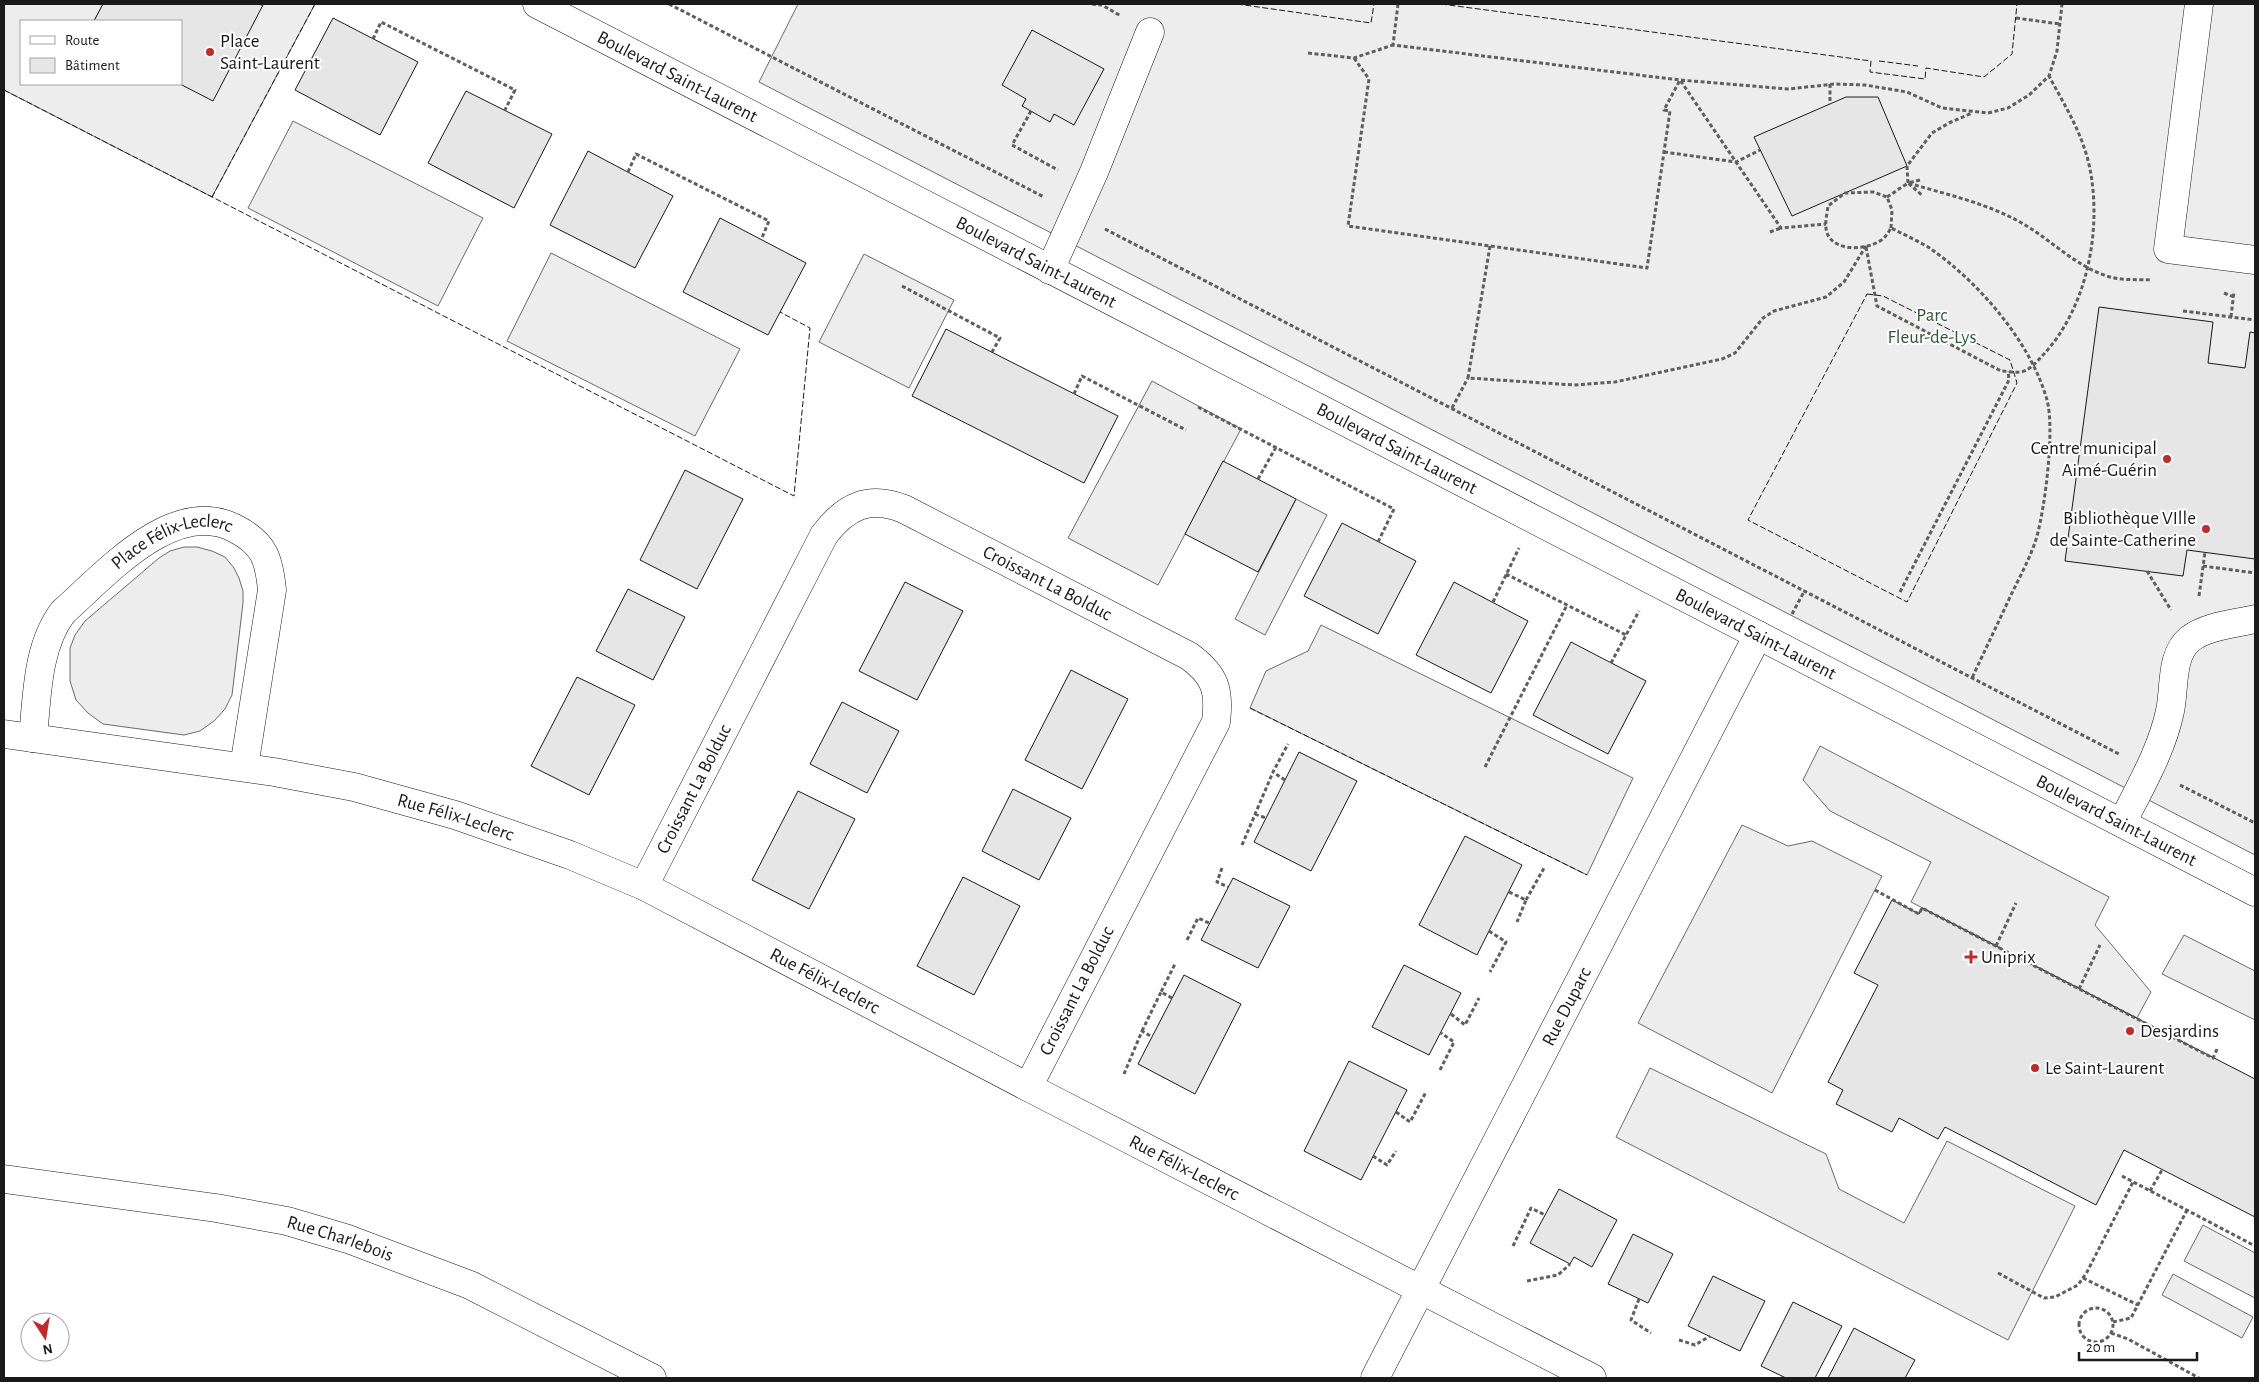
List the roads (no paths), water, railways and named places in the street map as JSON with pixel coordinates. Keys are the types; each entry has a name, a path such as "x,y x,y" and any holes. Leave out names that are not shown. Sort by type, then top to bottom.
{"street":[{"name":"Boulevard Saint-Laurent","path":"537,4 2255,892"},
{"path":"2199,4 2168,248 2255,260"},
{"path":"1050,270 1094,172 1150,32"},
{"name":"Croissant La Bolduc","path":"644,886 824,535 833,522 861,505 876,501 890,503 904,509 1189,656 1210,674 1216,688 1219,703 1216,722 1028,1087"},
{"name":"Place Félix-Leclerc","path":"32,738 40,676 47,642 52,626 63,612 148,538 189,522 211,522 233,527 250,536 264,552 270,568 272,590 244,768"},
{"path":"2122,823 2158,748 2165,729 2179,652 2190,639 2206,630 2255,619"},
{"name":"Rue Duparc","path":"1375,1378 1758,635"},
{"name":"Rue Félix-Leclerc","path":"4,734 244,768 354,787 407,800 516,835 570,855 644,886 1028,1087 1592,1378"},
{"name":"Rue Charlebois","path":"4,1179 216,1208 287,1221 348,1239 470,1285 652,1378"}],"place":[{"name":"Place Saint-Laurent","path":"210,52"},
{"name":"Centre municipal Aimé-Guérin","path":"2167,459"},
{"name":"Bibliothèque VIlle de Sainte-Catherine","path":"2206,529"},
{"name":"Uniprix","path":"1971,957"},
{"name":"Desjardins","path":"2130,1031"},
{"name":"Le Saint-Laurent","path":"2035,1068"}],"park label":[{"name":"Parc Fleur-de-Lys","path":"1932,326"}]}
